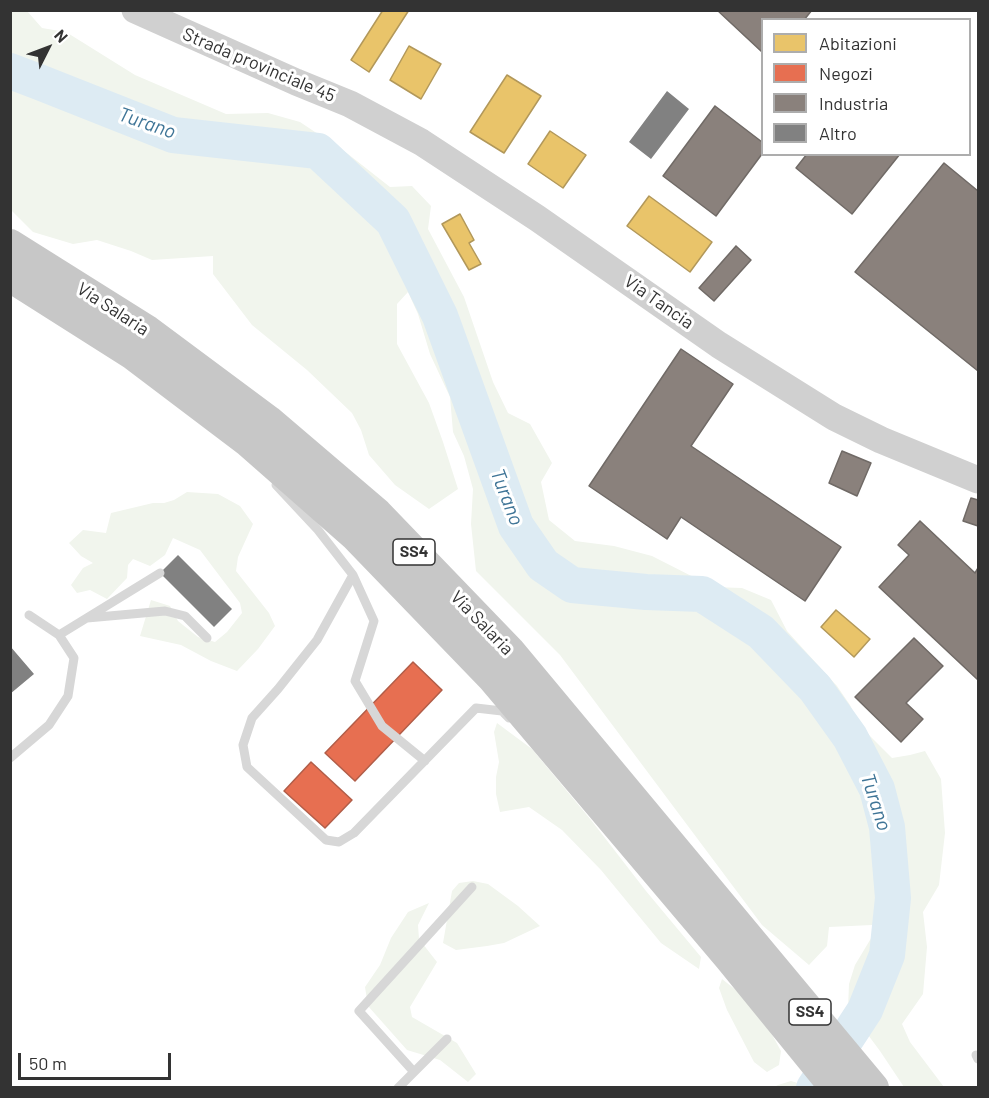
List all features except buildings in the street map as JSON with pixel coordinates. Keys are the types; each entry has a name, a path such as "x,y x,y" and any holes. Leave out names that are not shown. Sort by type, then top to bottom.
{"highway":[{"name":"Via Salaria","path":"10,245 147,331 268,421 377,514 509,651 738,947 836,1088"},
{"name":"Via Salaria","path":"10,276 133,354 355,535 493,678 596,799 873,1088"}],"main road":[{"name":"Strada provinciale 45","path":"135,10 350,104"},
{"name":"Via Tancia","path":"350,104 422,142 537,218 719,345 834,417 881,440 978,480"}],"lane":[{"path":"272,481 318,530 353,575 374,621 356,681 382,726 425,760"},
{"path":"60,635 160,573"},
{"path":"353,575 317,640 252,718 243,745 246,767 326,840 339,842 354,833 476,708 502,711 517,726"},
{"path":"87,618 165,611 185,616 207,638"},
{"path":"10,758 49,725 68,696 74,658 60,635 29,615"},
{"path":"553,765 596,799"},
{"path":"414,1072 359,1011 472,887"},
{"path":"398,1088 447,1039"}],"shaded area":[{"path":"10,11 27,11 42,28 66,32 135,75 226,114 268,113 300,122 348,154 390,187 412,186 431,206 428,229 464,297 493,382 508,413 530,424 552,463 541,482 549,520 575,541 614,546 652,556 713,587 742,588 771,600 787,631 837,686 860,726 892,758 925,751 941,779 945,833 939,885 923,912 927,947 923,994 902,1024 910,1042 944,1087 904,1087 848,1008 849,984 855,965 873,935 872,925 829,927 827,946 809,965 762,925 560,655 476,571 471,524 473,489 464,456 453,432 450,397 430,354 418,314 408,292 397,304 397,344 429,403 458,489 429,509 395,485 369,455 361,430 352,413 307,370 252,325 213,274 213,256 152,260 97,240 73,244 33,232 12,211 10,206"},
{"path":"187,492 218,494 240,506 253,524 238,557 236,571 269,613 275,626 258,649 237,671 211,661 181,645 140,636 151,600 170,606 178,621 198,637 215,642 227,632 242,613 240,603 200,550 173,538 165,555 150,566 133,559 128,565 127,578 107,599 90,590 77,593 71,585 83,568 93,563 81,556 69,543 83,530 106,533 111,513 153,503 164,503"},
{"path":"497,723 532,749 591,820 701,957 699,969 661,943 601,870 562,830 529,807 500,812 496,794 499,762 494,732"},
{"path":"473,881 488,884 540,926 504,943 487,946 456,950 443,943 452,891 459,883"},
{"path":"429,903 418,925 419,939 437,962 410,1007 412,1017 457,1043 476,1074 468,1082 440,1060 407,1050 368,1006 365,987 380,965 391,938 408,912"},
{"path":"722,979 741,994 764,1020 781,1051 779,1065 767,1072 754,1062 727,1010 719,988"},
{"path":"791,1081 811,1087 774,1087"}],"waterway":[{"name":"Turano","path":"10,71 173,135 318,151 393,221 440,316 516,526 543,565 572,585 646,592 702,594 761,632 815,688 850,737 877,789 887,827 893,898 887,955 865,1010 814,1088"}]}
